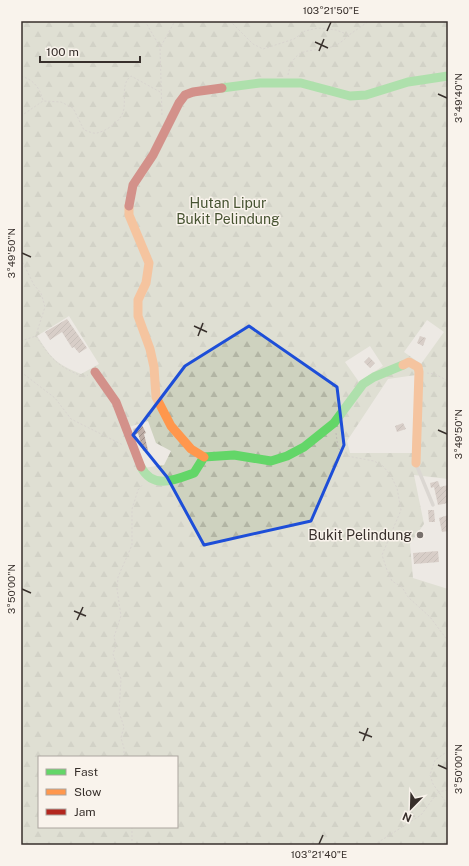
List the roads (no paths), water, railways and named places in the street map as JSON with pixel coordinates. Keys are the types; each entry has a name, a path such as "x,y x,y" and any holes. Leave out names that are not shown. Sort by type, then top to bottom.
{"street":[{"path":"416,463 419,372 418,367 409,362 374,377 364,384 334,423 304,447 287,456 271,461 234,455 204,457 191,449 171,426 156,397 154,367 150,349 138,316 138,300 146,283 149,263 129,215 129,200 134,185 153,155 178,103 185,95 193,92 260,83 301,83 318,86 350,96 366,95 408,82 448,76"},
{"path":"95,372 116,402 140,468 147,478 156,482 161,482 194,473 204,457"}],"lane":[{"path":"416,463 433,505"}],"place":[{"name":"Bukit Pelindung","path":"420,535"}],"park label":[{"name":"Hutan Lipur Bukit Pelindung","path":"228,212"}]}
